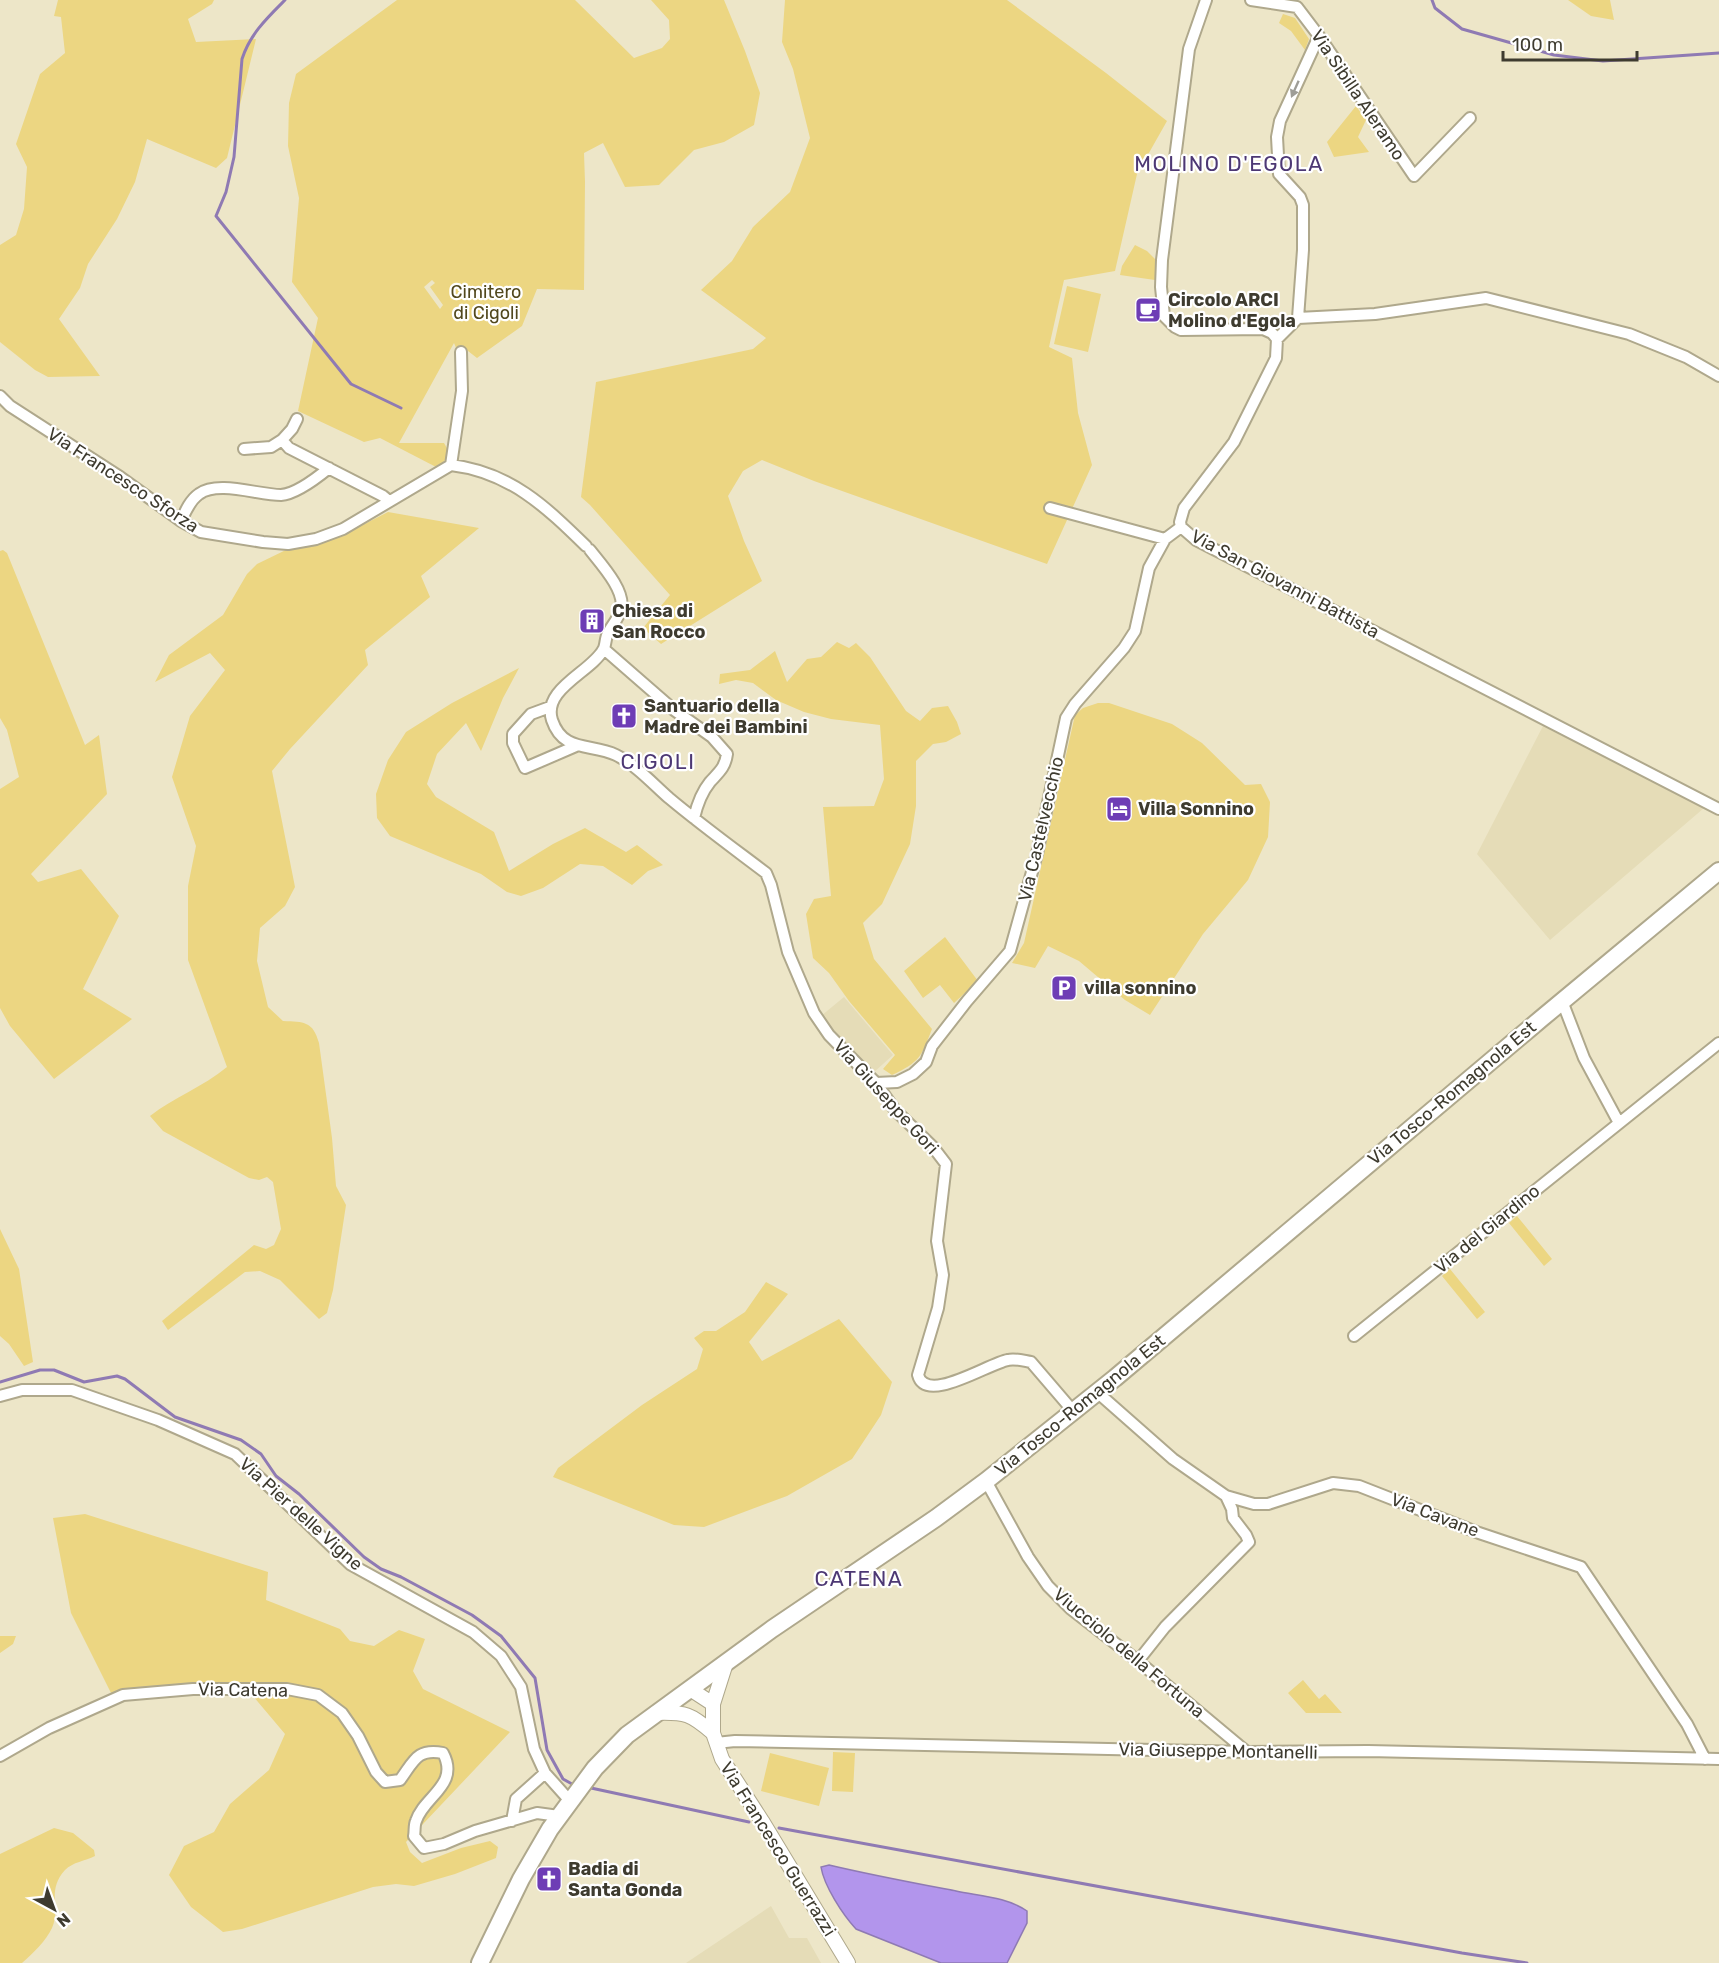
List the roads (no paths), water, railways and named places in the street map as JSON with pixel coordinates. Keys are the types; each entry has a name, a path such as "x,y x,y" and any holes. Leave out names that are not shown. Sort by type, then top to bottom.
{"main road":[{"name":"Via Tosco-Romagnola Est","path":"480,1963 521,1879 559,1816 615,1748 656,1713 780,1623 936,1518 1073,1412 1719,871"},
{"name":"Via Francesco Guerrazzi","path":"726,1663 713,1704 715,1738 722,1759 848,1963"},
{"path":"689,1689 713,1704"},
{"path":"689,1689 696,1719"},
{"name":"Via Francesco Guerrazzi","path":"656,1713 681,1712 696,1719 715,1738"}],"street":[{"path":"1206,0 1189,50 1167,214 1161,287 1164,316 1181,330 1263,329 1272,333 1277,339 1298,318 1303,251 1303,205 1300,197 1279,174 1277,137 1280,121 1319,36"},
{"name":"Via Sibilla Aleramo","path":"1251,0 1299,3 1414,176 1470,118"},
{"path":"1298,318 1375,314 1486,298 1629,334 1686,357 1719,376"},
{"name":"Via San Giovanni Battista","path":"1277,339 1276,358 1259,394 1234,442 1184,508 1181,527 1196,540 1719,809"},
{"path":"461,352 462,391 451,465 472,467 515,485 543,506 588,548 612,578 622,600 621,609 607,633 604,649 556,695 550,707 551,719 559,733 576,746"},
{"name":"Via Francesco Sforza","path":"0,396 10,406 120,477 181,521 201,532 263,542 288,544 316,539 343,529 451,465"},
{"path":"244,449 271,447 282,440 297,419"},
{"path":"282,440 289,448 383,495 389,501"},
{"path":"181,521 190,503 199,494 213,488 283,495 313,481 329,468"},
{"path":"1050,508 1165,539"},
{"name":"Via Castelvecchio","path":"876,1083 897,1082 913,1074 926,1062 932,1046 1010,951 1037,854 1066,717 1124,648 1135,631 1149,568 1165,539 1181,527"},
{"path":"604,649 674,710 722,747 727,754 726,766 709,783 698,801 694,818"},
{"path":"550,707 531,714 513,734 513,743 525,768 576,746"},
{"name":"Via Giuseppe Gori","path":"576,746 615,754 637,769 694,818 766,873 788,952 814,1013 829,1035 876,1083 895,1110 933,1147 946,1164 937,1240 943,1275 938,1308 918,1375 919,1381 924,1385 935,1387 1009,1359 1031,1362 1073,1412"},
{"path":"1562,1001 1584,1058 1619,1123"},
{"name":"Via del Giardino","path":"1354,1336 1719,1043"},
{"name":"Via Pier delle Vigne","path":"0,1396 22,1390 72,1390 158,1420 235,1454 350,1564 473,1632 501,1656 521,1686 534,1749 545,1773 570,1801"},
{"name":"Via Cavane","path":"1097,1392 1173,1460 1226,1496 1254,1504 1268,1504 1333,1484 1359,1486 1479,1533 1581,1567 1687,1724 1705,1759"},
{"name":"Viucciolo della Fortuna","path":"986,1481 1028,1557 1048,1586 1071,1610 1138,1661 1247,1752"},
{"path":"1138,1661 1165,1627 1249,1542 1233,1518 1226,1496"},
{"name":"Via Catena","path":"0,1756 49,1728 123,1695 193,1689 287,1689 318,1695 342,1713 358,1736 376,1772 385,1782 400,1780 417,1757 429,1750 443,1753 448,1763 447,1779 416,1820 414,1836 424,1848 537,1813 559,1816"},
{"name":"Via Giuseppe Montanelli","path":"715,1738 735,1741 1247,1752 1368,1751 1719,1759"},
{"path":"512,1821 516,1799 545,1773"}],"waterway":[{"path":"285,0 254,34 242,59 234,157 226,192 216,216 351,384 401,408"},
{"path":"1432,0 1435,8 1462,29 1554,55 1603,61 1719,53"},
{"path":"0,1382 40,1370 54,1370 84,1382 117,1376 125,1379 175,1417 241,1440 261,1454 276,1476 299,1494 364,1557 381,1569 401,1577 472,1615 501,1636 535,1678 547,1750 563,1779 572,1784"},
{"path":"591,1788 749,1822"},
{"path":"779,1828 1527,1963"}],"place":[{"name":"Circolo ARCI Molino d'Egola","path":"1148,310"},
{"name":"Chiesa di San Rocco","path":"592,621"},
{"name":"Santuario della Madre dei Bambini","path":"624,716"},
{"name":"Villa Sonnino","path":"1119,809"},
{"name":"villa sonnino","path":"1064,988"},
{"name":"Badia di Santa Gonda","path":"549,1879"}],"district":[{"name":"MOLINO D'EGOLA","path":"1229,163"},
{"name":"CIGOLI","path":"658,761"},
{"name":"CATENA","path":"859,1578"}],"park label":[{"name":"Cimitero di Cigoli","path":"486,302"}]}
